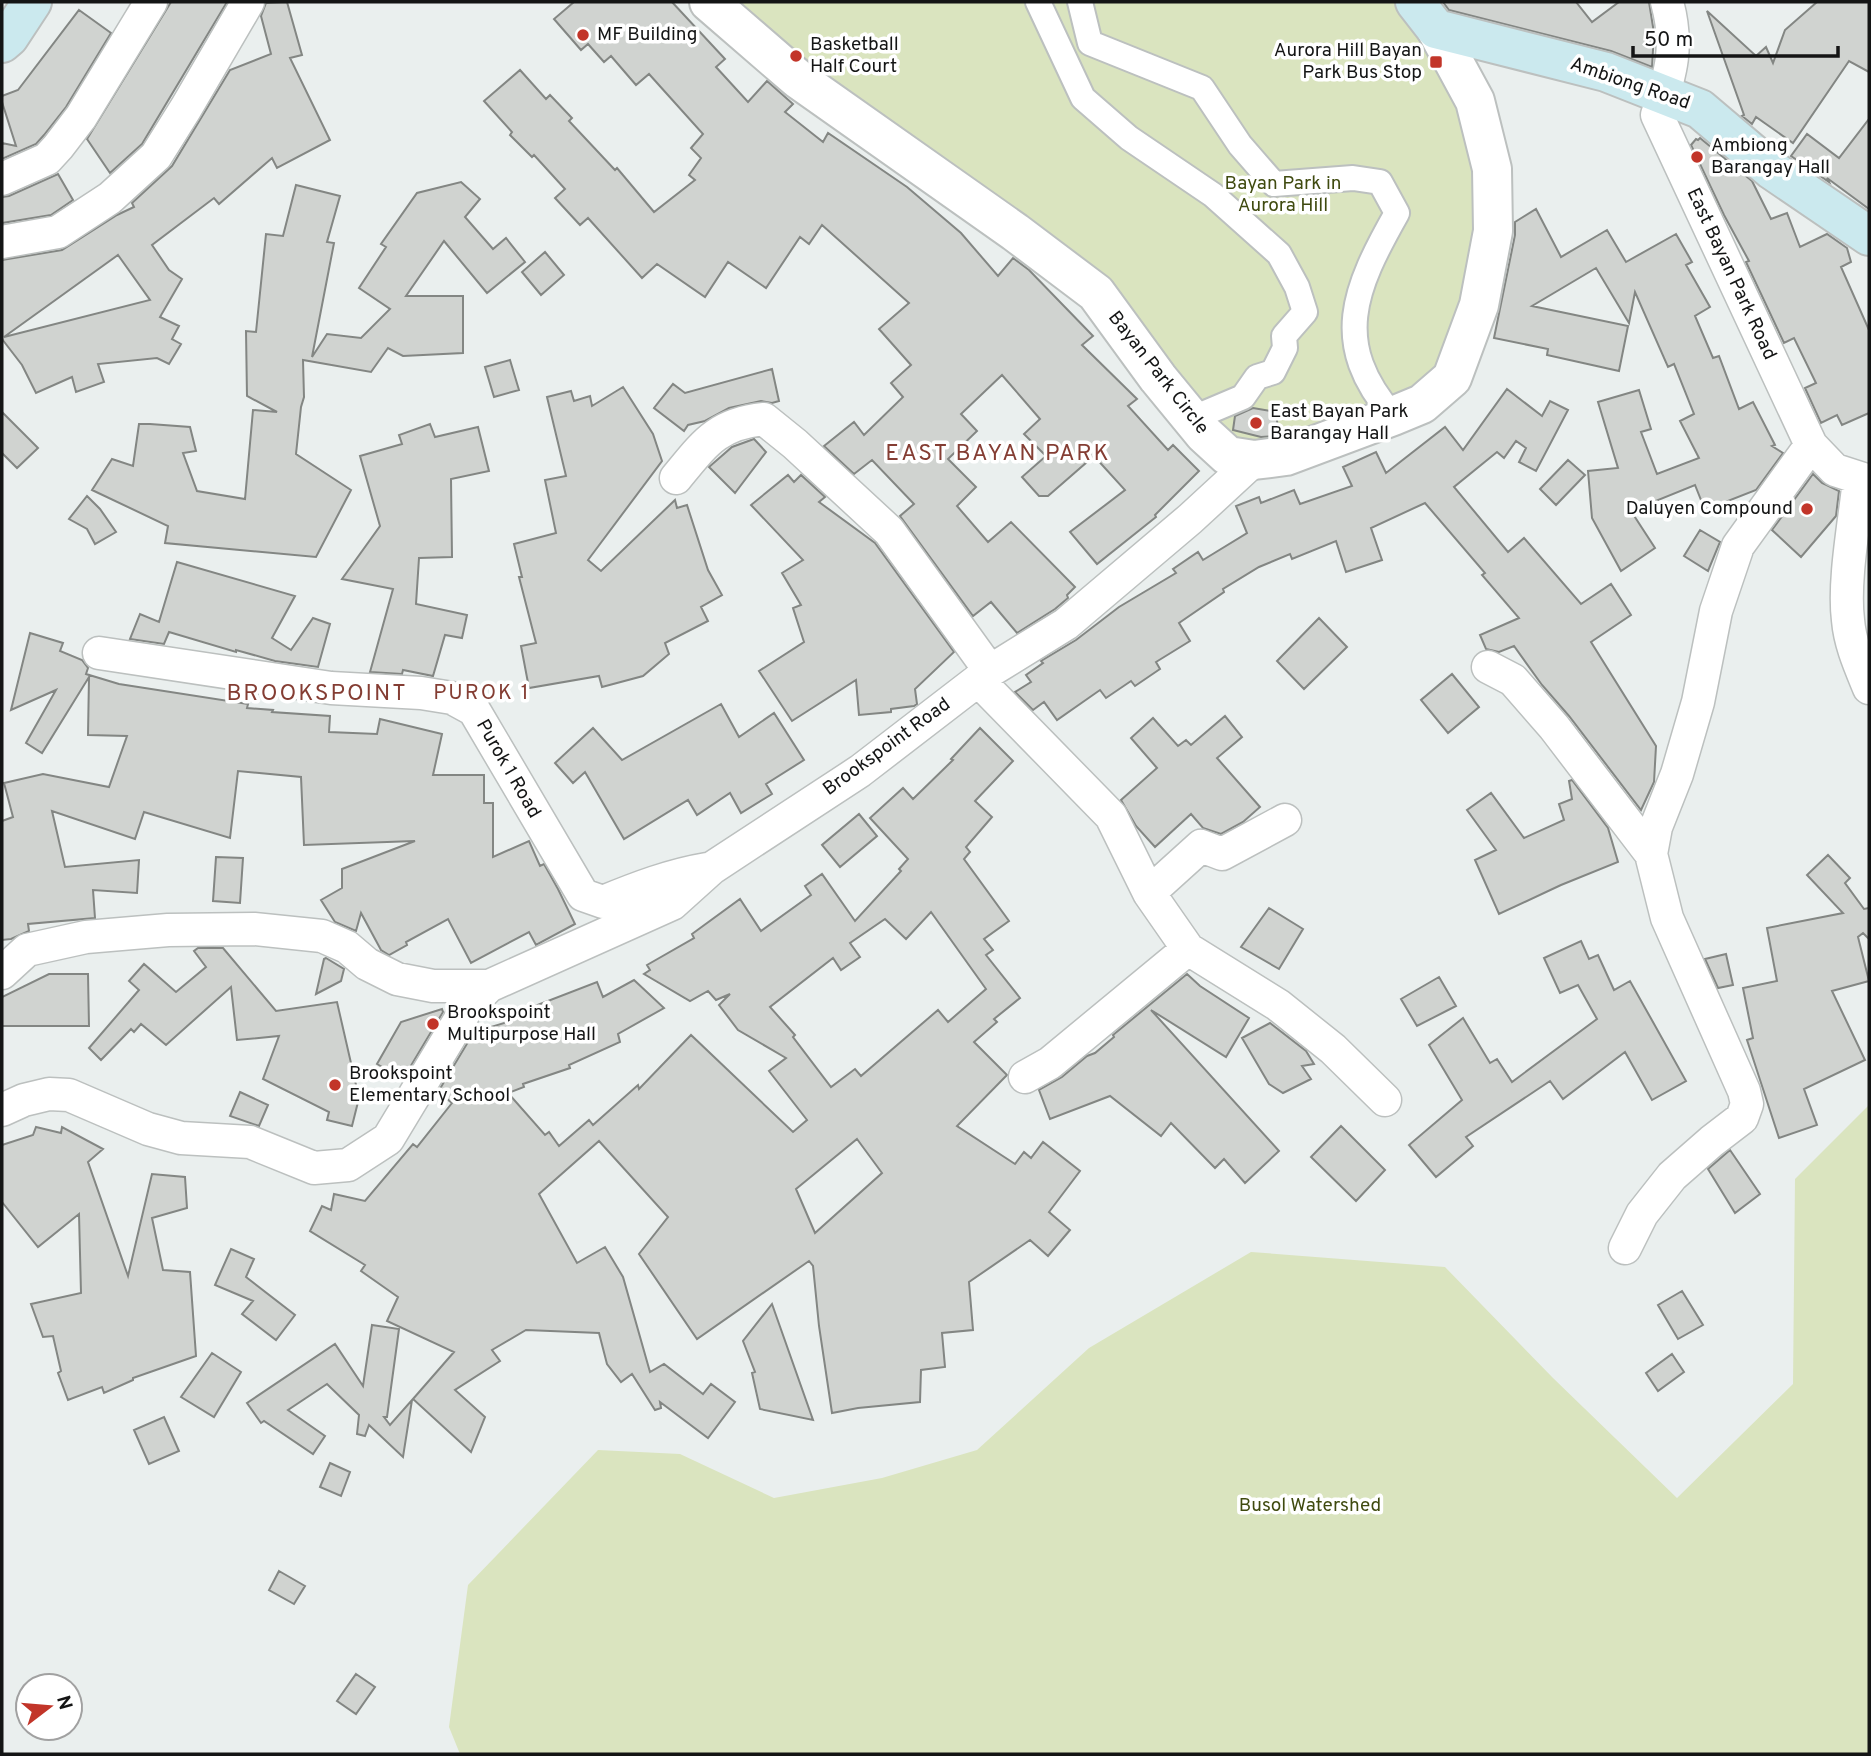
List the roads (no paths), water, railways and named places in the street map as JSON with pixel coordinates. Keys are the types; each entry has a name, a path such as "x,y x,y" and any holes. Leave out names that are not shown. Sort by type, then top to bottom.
{"main road":[{"path":"2,43 9,37 32,2"},
{"name":"Ambiong Road","path":"1425,15 1606,72 1700,109 1772,170 1869,236"}],"street":[{"path":"2,178 47,159 81,117 151,2"},
{"path":"2,242 58,232 110,198 156,156 248,2"},
{"name":"Bayan Park Circle","path":"709,2 798,79 1015,232 1096,293 1191,419 1228,456 1254,460 1286,456 1422,404 1452,378 1479,305 1493,231 1492,169 1475,101 1425,15"},
{"path":"1038,2 1083,98 1129,138 1213,195 1279,254 1297,287 1305,312 1284,336 1285,348 1273,372 1257,377 1243,397 1191,419"},
{"path":"1080,2 1090,43 1202,88 1240,145 1274,184 1353,178 1380,181 1397,213 1363,278 1354,320 1357,358 1374,395 1393,416"},
{"name":"East Bayan Park Road","path":"1667,2 1674,34 1673,54 1665,94 1657,115 1811,445 1835,471 1864,480"},
{"path":"676,478 710,439 721,430 742,422 764,419 795,444 889,531 984,676 1111,816 1149,893 1188,949 1278,1005 1333,1049 1385,1100"},
{"path":"1651,854 1656,827 1677,774 1698,702 1716,611 1738,546 1811,445"},
{"name":"Brookspoint Road","path":"489,986 672,904 712,868 860,771 984,676 1066,624 1190,519 1254,460"},
{"path":"1864,480 1848,582 1847,620 1863,656 1869,688"},
{"name":"Purok 1 Road","path":"99,653 331,688 421,693 452,698 474,710 583,895 603,902 674,876 712,868"},
{"path":"1488,667 1513,680 1546,718 1651,854 1667,918 1744,1091 1747,1104 1742,1118 1672,1176 1642,1214 1625,1248"},
{"path":"1149,893 1201,846 1222,854 1285,820"},
{"path":"2,973 27,950 86,937 168,930 254,929 322,936 346,947 367,964 397,979 433,986 489,986"},
{"path":"1025,1077 1050,1063 1188,949"},
{"path":"2,1110 24,1100 49,1094 69,1095 148,1129 181,1138 250,1142 314,1168 348,1164 388,1139 467,1007 489,986"}],"place":[{"name":"MF Building","path":"583,35"},
{"name":"Basketball Half Court","path":"796,56"},
{"name":"Aurora Hill Bayan Park Bus Stop","path":"1436,62"},
{"name":"Ambiong Barangay Hall","path":"1697,157"},
{"name":"East Bayan Park Barangay Hall","path":"1256,423"},
{"name":"Daluyen Compound","path":"1807,509"},
{"name":"Brookspoint Multipurpose Hall","path":"433,1024"},
{"name":"Brookspoint Elementary School","path":"335,1085"}],"district":[{"name":"EAST BAYAN PARK","path":"998,454"},
{"name":"PUROK 1","path":"482,693"},
{"name":"BROOKSPOINT","path":"317,694"}],"park label":[{"name":"Bayan Park in Aurora Hill","path":"1283,195"},
{"name":"Busol Watershed","path":"1310,1506"}]}
